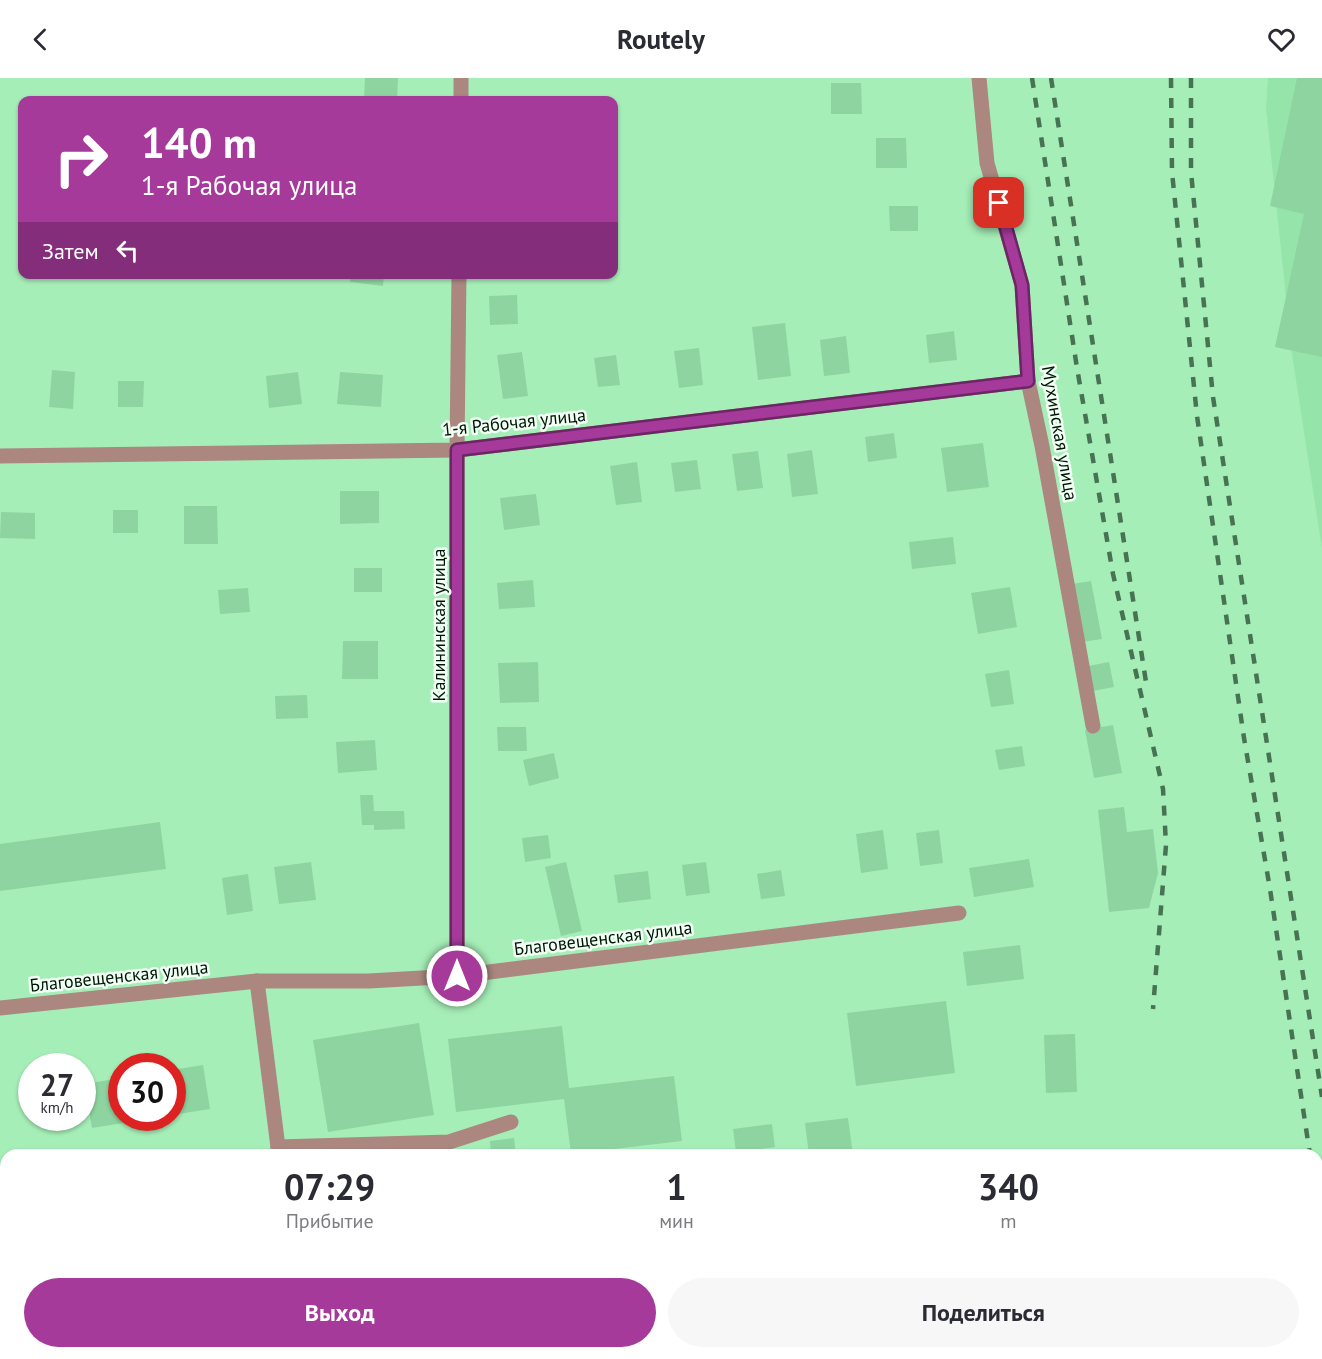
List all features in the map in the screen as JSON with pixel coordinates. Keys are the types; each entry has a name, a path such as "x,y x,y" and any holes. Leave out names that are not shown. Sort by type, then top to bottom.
{"street":[{"path":"461,78 461,96"},
{"name":"Мухинская улица","path":"980,78 987,163 1022,285 1028,381 1093,726"},
{"name":"Калининская улица","path":"457,976 459,279"},
{"name":"1-я Рабочая улица","path":"0,456 457,450 1028,381"},
{"name":"Благовещенская улица","path":"0,1008 258,981 369,981 457,976 959,914"},
{"path":"258,981 278,1149"},
{"path":"316,1149 449,1142 511,1122"}],"shaded area":[{"path":"1268,78 1322,78 1322,549 1292,354 1266,108"}],"building":[{"path":"365,78 398,78 397,96 364,96"},
{"path":"1297,78 1322,78 1322,357 1275,347 1304,214 1270,206"},
{"path":"831,83 861,83 862,114 831,114"},
{"path":"876,138 906,138 907,168 876,168"},
{"path":"889,206 918,206 918,231 890,231"},
{"path":"350,279 384,279 383,286 350,282"},
{"path":"517,295 518,324 490,325 489,296"},
{"path":"785,323 791,376 758,380 752,327"},
{"path":"954,331 957,360 929,363 926,335"},
{"path":"846,336 850,373 824,376 820,340"},
{"path":"699,348 703,385 679,388 674,351"},
{"path":"522,352 528,396 503,399 497,355"},
{"path":"616,355 620,385 598,387 594,358"},
{"path":"52,370 75,372 73,409 49,407"},
{"path":"298,372 302,404 269,408 266,376"},
{"path":"340,372 383,375 381,407 337,404"},
{"path":"118,381 144,381 143,407 118,407"},
{"path":"894,433 897,458 868,462 865,437"},
{"path":"983,443 989,487 947,492 941,448"},
{"path":"812,450 818,494 792,497 787,454"},
{"path":"758,451 763,488 737,491 732,454"},
{"path":"697,460 701,489 675,492 671,463"},
{"path":"637,462 642,502 616,505 610,466"},
{"path":"340,491 379,491 379,523 340,524"},
{"path":"536,494 540,525 504,530 500,498"},
{"path":"184,506 217,506 218,544 184,544"},
{"path":"113,510 138,510 138,533 113,533"},
{"path":"1,512 35,513 35,539 0,538"},
{"path":"953,537 956,564 912,569 909,542"},
{"path":"354,568 382,568 382,592 354,592"},
{"path":"533,580 535,607 499,609 497,583"},
{"path":"1091,581 1102,639 1082,642 1072,584"},
{"path":"1010,587 1017,627 978,634 971,593"},
{"path":"248,588 250,612 220,614 218,590"},
{"path":"343,641 378,641 378,679 342,679"},
{"path":"538,662 539,702 500,703 498,663"},
{"path":"1109,662 1114,687 1093,691 1088,666"},
{"path":"1009,670 1014,704 991,707 985,674"},
{"path":"307,695 308,718 276,719 275,696"},
{"path":"1113,725 1122,773 1094,778 1085,730"},
{"path":"497,727 526,727 527,751 498,751"},
{"path":"375,740 377,770 338,773 336,742"},
{"path":"1022,746 1025,766 999,770 995,750"},
{"path":"554,753 559,778 529,786 523,760"},
{"path":"360,795 373,795 374,811 404,811 405,829 374,830 374,825 362,825"},
{"path":"1124,807 1127,832 1153,829 1158,873 1149,908 1109,912 1098,810"},
{"path":"160,822 166,869 0,891 0,844"},
{"path":"883,830 888,869 861,873 856,834"},
{"path":"939,830 943,863 920,866 916,833"},
{"path":"548,835 551,858 525,862 522,838"},
{"path":"1029,859 1034,887 974,897 969,868"},
{"path":"311,862 316,900 279,904 274,867"},
{"path":"566,862 582,931 561,936 545,867"},
{"path":"706,862 710,893 686,896 682,865"},
{"path":"781,870 785,896 761,899 757,874"},
{"path":"648,871 651,899 618,903 614,875"},
{"path":"248,874 253,911 227,915 222,878"},
{"path":"1020,945 1024,979 967,986 963,952"},
{"path":"946,1001 955,1073 856,1086 847,1013"},
{"path":"419,1023 434,1115 328,1132 313,1040"},
{"path":"562,1026 569,1088 674,1076 682,1141 614,1149 570,1149 564,1099 456,1112 448,1039"},
{"path":"1075,1034 1077,1092 1046,1093 1044,1035"},
{"path":"203,1065 210,1109 186,1113 186,1068"},
{"path":"108,1080 108,1125 96,1127 96,1082"},
{"path":"848,1118 852,1149 808,1149 805,1123"},
{"path":"772,1124 775,1147 736,1149 733,1129"},
{"path":"514,1138 515,1149 491,1149 490,1141"}],"railway":[{"path":"1032,78 1077,368 1113,574 1163,789 1166,845 1153,1009"},
{"path":"1051,78 1146,682"},
{"path":"1171,78 1172,172 1197,416 1244,738 1270,889 1309,1149"},
{"path":"1191,78 1191,172 1213,397 1322,1097"}],"route":[{"path":"457,976 457,450 1028,381 1022,285 999,203"}]}
